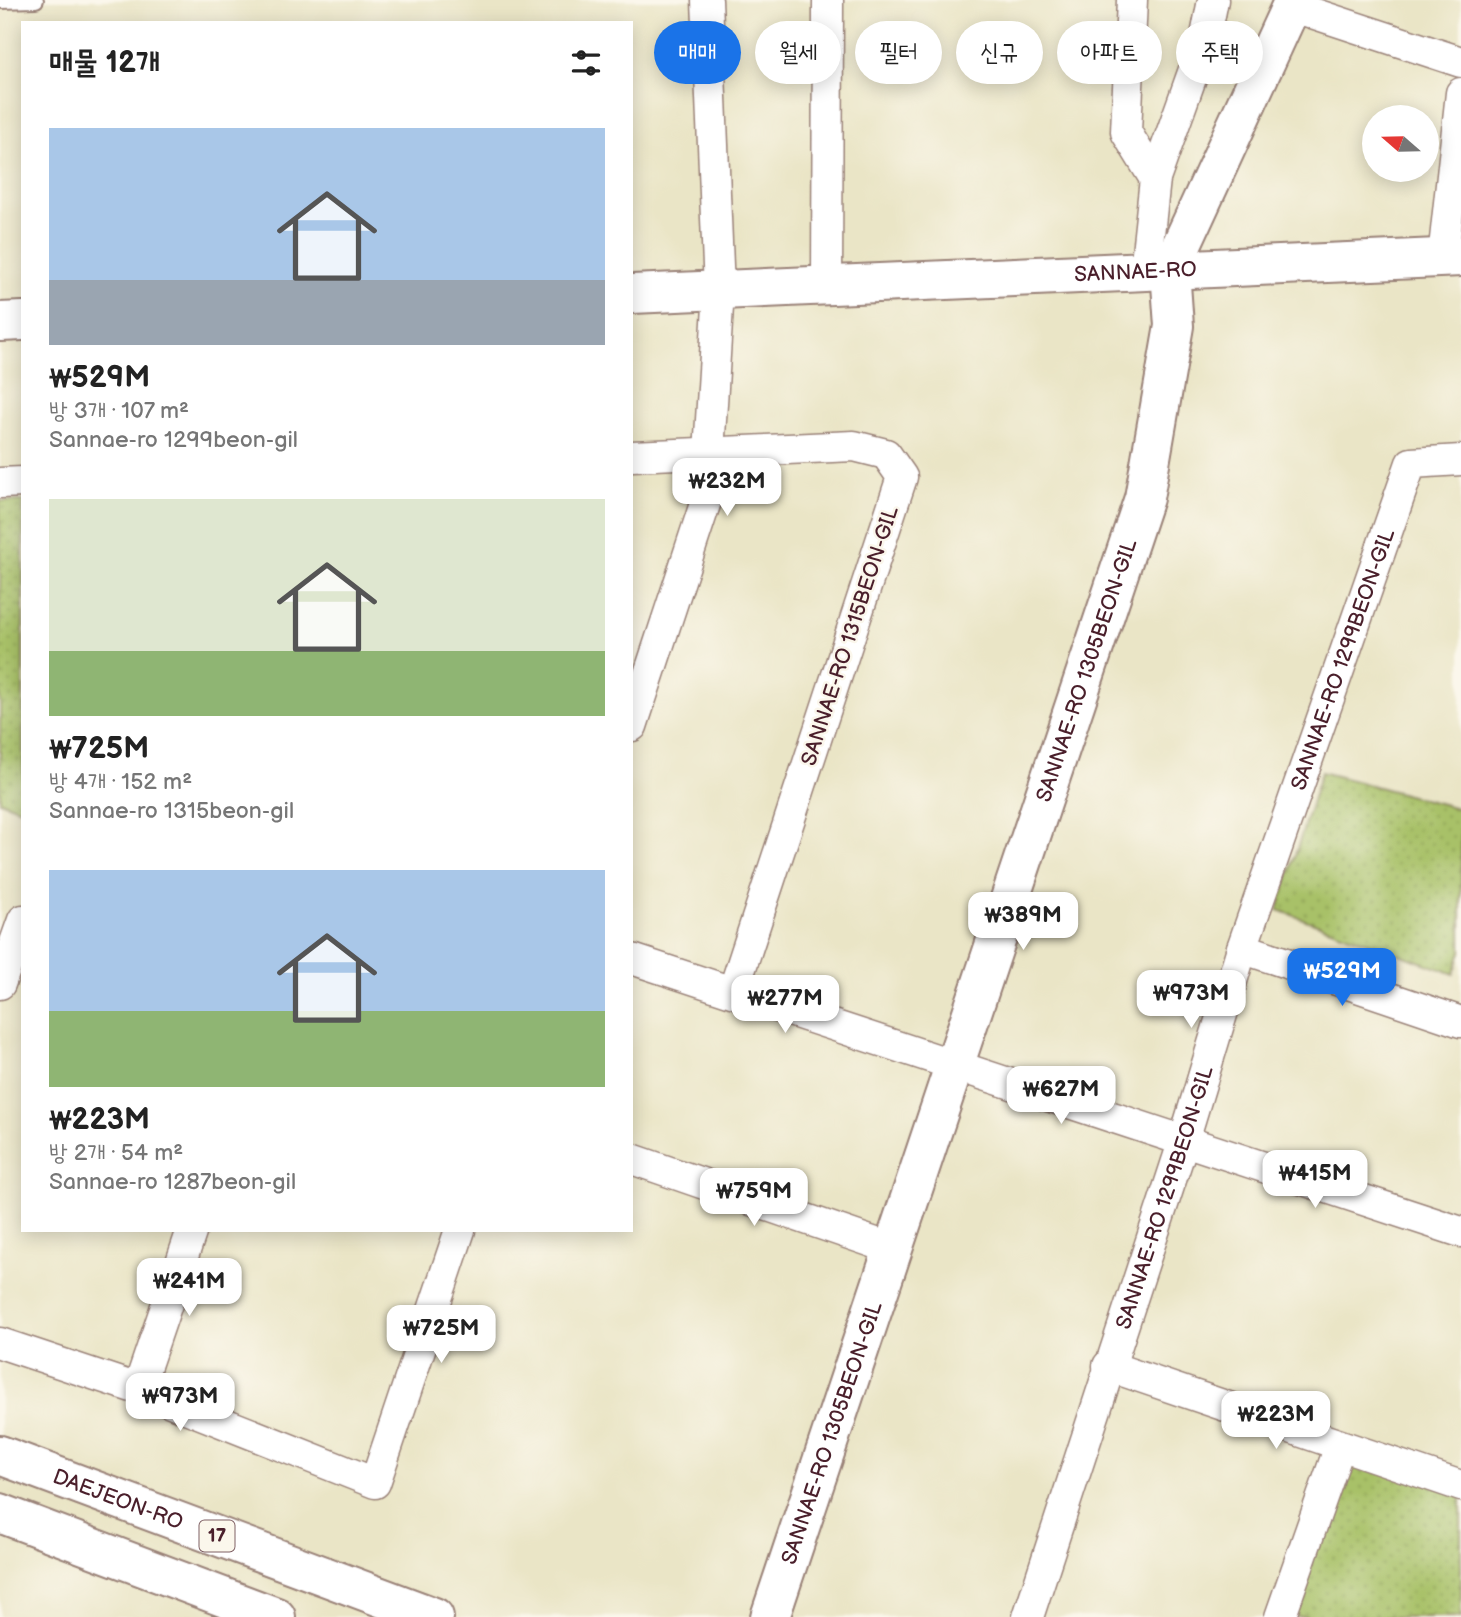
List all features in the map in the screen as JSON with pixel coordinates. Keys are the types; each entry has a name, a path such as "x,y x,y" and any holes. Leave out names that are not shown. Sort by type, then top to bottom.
{"main road":[{"path":"1158,271 1292,3"},
{"name":"SANNAE-RO","path":"633,294 1452,257"},
{"name":"SANNAE-RO 1305BEON-GIL","path":"770,1617 1144,498 1174,326 1158,271"},
{"path":"0,322 21,321"},
{"name":"DAEJEON-RO","path":"0,1455 434,1617"},
{"path":"0,1513 275,1617"}],"street":[{"path":"633,723 706,501 719,290 707,0"},
{"path":"827,286 828,0"},
{"path":"1132,0 1126,132 1155,179"},
{"path":"1158,271 1155,179 1206,36 1213,0"},
{"path":"1292,3 1461,62"},
{"name":"SANNAE-RO","path":"1452,257 1461,93"},
{"name":"SANNAE-RO 1315BEON-GIL","path":"633,456 854,446 886,454 902,478 733,992"},
{"name":"SANNAE-RO 1299BEON-GIL","path":"1028,1617 1184,1140 1242,948 1411,463 1461,460"},
{"path":"0,483 21,482"},
{"path":"0,984 21,926"},
{"path":"1242,948 1460,1016"},
{"path":"633,959 1461,1232"},
{"path":"633,1159 893,1250"},
{"path":"138,1389 191,1232"},
{"path":"0,1343 138,1389 375,1483 459,1232"},
{"path":"1108,1366 1461,1486"},
{"path":"1280,1617 1340,1446"}],"lane":[{"path":"0,1 36,0"}],"green space":[{"path":"0,501 21,501 21,809 0,801"},
{"path":"1321,772 1461,809 1461,951 1454,974 1278,910"},
{"path":"1343,1454 1461,1494 1461,1617 1286,1617"}]}
